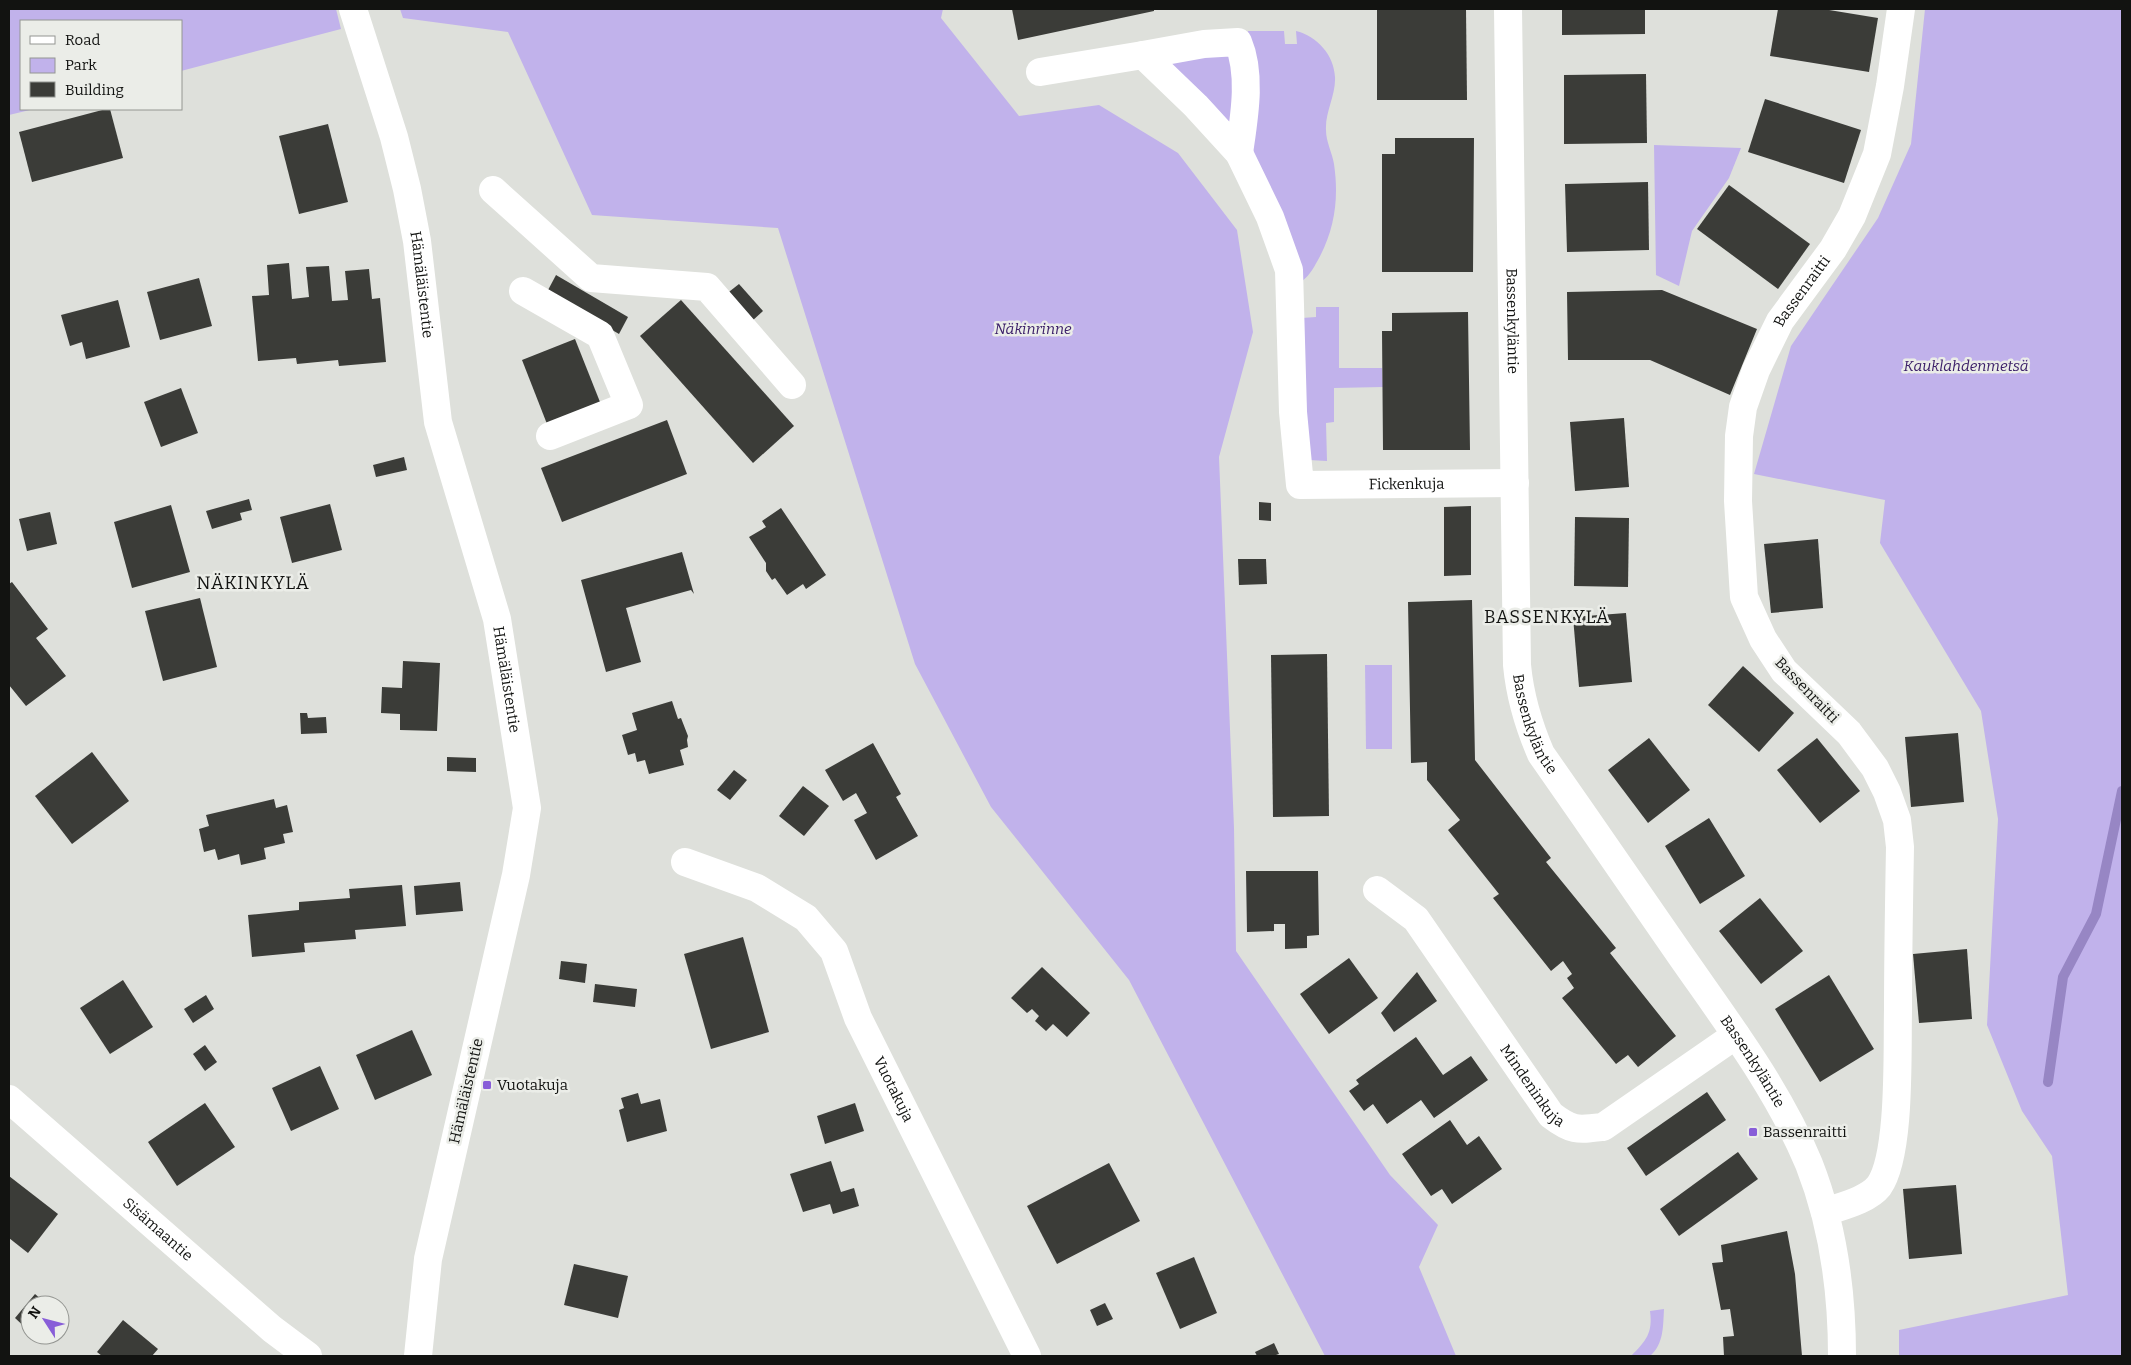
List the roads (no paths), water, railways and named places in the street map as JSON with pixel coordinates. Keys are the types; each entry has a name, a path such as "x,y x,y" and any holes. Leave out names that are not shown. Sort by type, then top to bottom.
{"street":[{"name":"Hämäläistentie","path":"353,9 394,137 407,189 416,241 438,422 497,619 527,808 516,875 428,1259 418,1356"},
{"name":"Bassenkyläntie","path":"1508,9 1517,665 1520,694 1529,726 1541,754 1736,1035 1779,1103 1809,1164 1825,1212 1837,1267 1842,1356"},
{"name":"Bassenraitti","path":"1825,1212 1859,1199 1878,1187 1889,1166 1894,1134 1897,1037 1900,848 1897,820 1887,792 1875,768 1849,733 1784,671 1763,639 1744,597 1739,536 1739,436 1743,407 1756,370 1780,320 1833,249 1852,216 1877,154 1890,86 1901,9"},
{"path":"1040,72 1204,44 1238,42 1242,53 1245,106 1239,153"},
{"path":"1142,55 1196,106 1239,153"},
{"name":"Fickenkuja","path":"1239,153 1270,217 1289,270 1293,412 1300,485 1515,483"},
{"path":"492,190 591,278 707,287 792,386"},
{"path":"523,290 600,335 628,405 550,436"},
{"name":"Vuotakuja","path":"685,862 757,888 806,918 834,951 858,1018 946,1199 1027,1356"},
{"name":"Mindeninkuja","path":"1377,890 1416,919 1551,1115 1566,1127 1582,1130 1603,1127 1736,1035"},
{"name":"Sisämaantie","path":"9,1099 272,1329 308,1356"}],"waterway":[{"path":"2048,1082 2063,977 2096,914 2122,791"}],"place":[{"name":"Vuotakuja","path":"487,1085"},
{"name":"Bassenraitti","path":"1753,1132"}],"district":[{"name":"NÄKINKYLÄ","path":"253,583"},
{"name":"BASSENKYLÄ","path":"1547,617"}],"park label":[{"name":"Näkinrinne","path":"1033,329"},
{"name":"Kauklahdenmetsä","path":"1966,366"}]}
